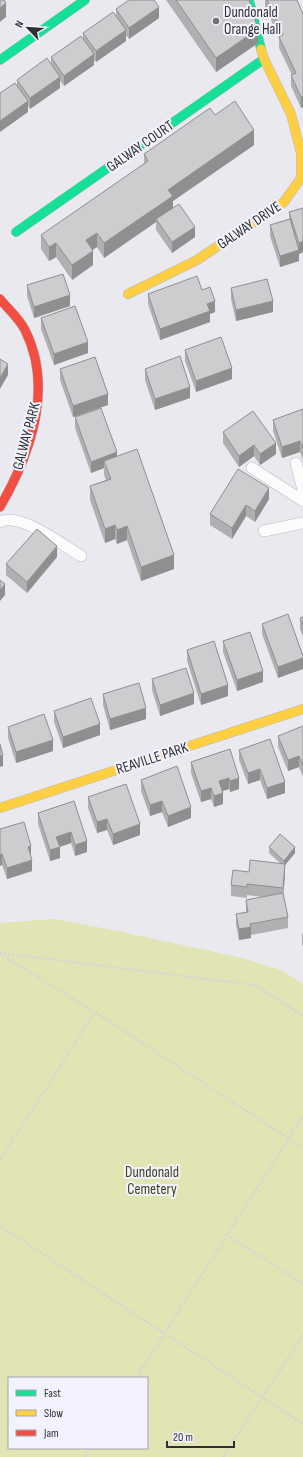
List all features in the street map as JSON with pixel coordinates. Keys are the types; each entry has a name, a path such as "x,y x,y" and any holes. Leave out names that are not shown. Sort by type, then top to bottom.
{"main road":[{"path":"0,60 85,0"},
{"name":"GALWAY DRIVE","path":"128,294 197,260 284,202 301,178 302,153 291,114 264,59 249,0"},
{"name":"GALWAY COURT","path":"16,232 264,59"},
{"name":"GALWAY PARK","path":"0,299 24,329 37,363 37,408 24,458 8,495 0,507"},
{"name":"REAVILLE PARK","path":"0,808 303,709"}],"lane":[{"path":"296,463 303,490"},
{"path":"252,468 303,501"},
{"path":"0,522 4,520 13,520 26,523 80,556"},
{"path":"264,531 303,523"}],"path":[{"path":"0,953 95,1012 303,1148"},
{"path":"0,953 255,985 303,1016"},
{"path":"0,1160 95,1012"},
{"path":"137,1377 303,1116"},
{"path":"0,1226 261,1398 303,1424"},
{"path":"227,1235 303,1284"},
{"path":"223,1457 303,1335"}],"green space":[{"name":"Dundonald Cemetery","path":"54,919 118,931 242,958 281,970 303,984 303,1457 0,1457 0,923"}],"building":[{"path":"0,0 4,0 6,3 0,8"},
{"path":"129,0 154,0 159,7 129,28 116,9"},
{"name":"Dundonald Orange Hall","path":"176,0 249,0 258,29 216,58"},
{"path":"267,0 297,0 303,14 303,96 301,97 291,75 296,73 279,37 283,35"},
{"path":"113,12 126,30 96,51 83,33"},
{"path":"81,36 94,54 64,76 51,57"},
{"path":"47,58 60,77 30,98 17,80"},
{"path":"15,83 28,101 0,121 0,93"},
{"path":"235,101 254,130 168,190 173,196 104,243 97,233 86,240 93,251 72,265 56,243 49,247 41,235 148,161 144,154 210,108 215,115"},
{"path":"179,204 195,227 172,242 156,219"},
{"path":"303,208 303,241 299,243 289,212"},
{"path":"290,219 299,250 280,256 270,225"},
{"path":"63,274 70,295 34,307 27,285"},
{"path":"197,276 202,290 210,287 215,301 207,304 210,311 160,329 148,294"},
{"path":"267,279 273,301 236,310 231,288"},
{"path":"75,306 88,342 54,354 41,318"},
{"path":"221,337 232,368 196,381 185,350"},
{"path":"180,356 190,387 155,399 145,369"},
{"path":"95,357 108,394 73,406 60,369"},
{"path":"0,359 8,364 0,378"},
{"path":"101,408 117,452 91,462 75,417"},
{"path":"303,409 303,449 300,441 282,447 273,420"},
{"path":"253,411 276,443 260,454 254,445 239,456 223,432"},
{"path":"137,449 174,555 141,567 127,526 117,530 115,525 105,529 90,486 111,479 104,461"},
{"path":"238,469 269,488 255,511 246,505 232,528 210,514"},
{"path":"37,529 57,546 27,582 6,564"},
{"path":"0,580 5,584 0,590"},
{"path":"288,614 303,658 278,667 262,624"},
{"path":"303,617 303,626 300,618"},
{"path":"250,632 263,671 237,680 223,641"},
{"path":"214,641 228,685 201,694 187,650"},
{"path":"186,668 194,693 160,705 152,679"},
{"path":"139,683 146,708 110,719 103,694"},
{"path":"91,698 100,724 63,737 54,711"},
{"path":"44,714 53,740 16,752 8,727"},
{"path":"303,726 303,766 299,756 288,760 278,736"},
{"path":"270,739 285,782 267,788 260,769 248,773 239,750"},
{"path":"0,744 3,755 0,756"},
{"path":"230,749 239,778 230,781 229,778 219,781 223,793 214,796 211,788 201,791 191,762"},
{"path":"177,766 191,807 168,816 162,801 150,805 141,780"},
{"path":"126,784 140,824 113,834 107,819 97,822 88,797"},
{"path":"74,801 87,841 75,845 71,832 56,837 60,847 50,850 38,813"},
{"path":"24,822 31,846 28,847 32,860 7,868 2,854 0,855 0,829"},
{"path":"280,834 295,847 284,861 269,847"},
{"path":"250,860 285,864 283,888 247,884 247,887 231,885 233,870 249,872"},
{"path":"283,893 288,917 250,924 251,927 239,929 236,914 248,912 246,900"}],"traffic: fast":[{"path":"0,60 85,0"},
{"path":"249,0 261,49"},
{"path":"16,232 264,59"}],"traffic: slow":[{"path":"128,294 197,260 284,202 301,178 301,153 291,114 264,59 261,49"},
{"path":"0,808 303,709"}],"traffic: jam":[{"path":"0,299 23,326 33,352 38,375 38,398 35,421 29,443 21,466 0,507"}],"place":[{"name":"Dundonald Orange Hall","path":"216,21"}]}
